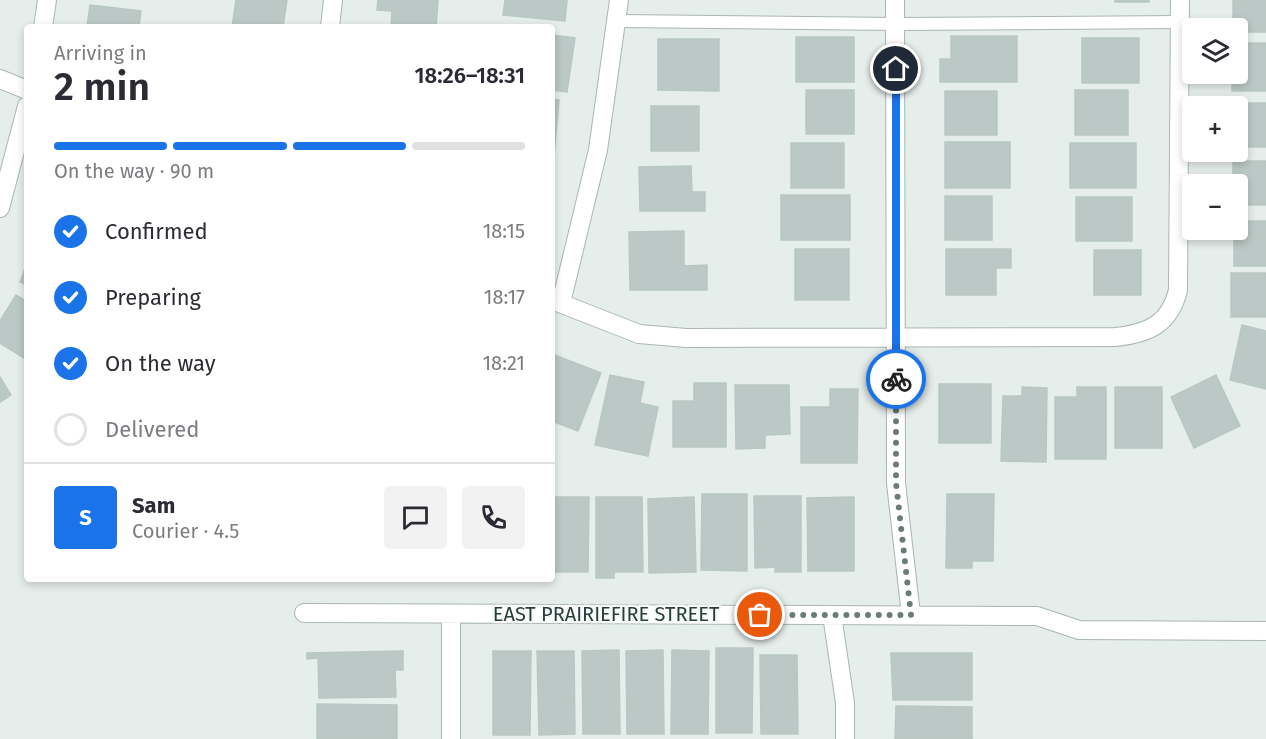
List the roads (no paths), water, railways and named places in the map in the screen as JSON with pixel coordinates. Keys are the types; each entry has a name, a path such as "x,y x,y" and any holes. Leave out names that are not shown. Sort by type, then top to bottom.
{"street":[{"path":"43,24 47,0"},
{"path":"330,24 333,0"},
{"path":"619,0 598,150 556,302 639,334 686,338 1115,337 1149,330 1163,322 1175,306 1178,290 1180,0"},
{"path":"896,0 896,483 911,615"},
{"path":"0,79 24,89"},
{"path":"0,208 24,117"},
{"name":"EAST PRAIRIEFIRE STREET","path":"304,613 1037,616 1079,630 1266,631"},
{"path":"451,614 451,739"},
{"path":"832,615 845,703 845,739"}],"lane":[{"path":"616,21 896,24 1180,22"}]}
